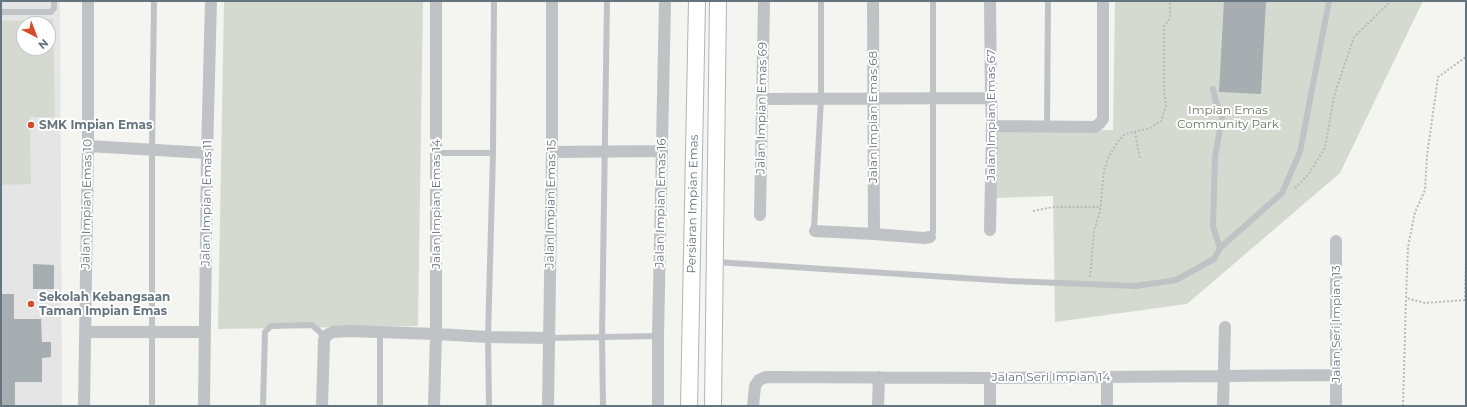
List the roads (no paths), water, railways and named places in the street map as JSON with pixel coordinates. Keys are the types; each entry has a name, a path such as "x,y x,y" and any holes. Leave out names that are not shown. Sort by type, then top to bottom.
{"main road":[{"name":"Persiaran Impian Emas","path":"689,406 697,1"},
{"name":"Persiaran Impian Emas","path":"713,406 718,1"}],"street":[{"name":"Jalan Impian Emas 10","path":"84,406 88,146 88,1"},
{"name":"Jalan Impian Emas 11","path":"204,406 207,153 211,1"},
{"name":"Jalan Impian Emas 14","path":"434,406 436,334 436,1"},
{"name":"Jalan Impian Emas 15","path":"548,406 552,152 552,1"},
{"name":"Jalan Impian Emas 16","path":"658,406 658,336 665,1"},
{"name":"Jalan Impian Emas 69","path":"760,215 764,1"},
{"name":"Jalan Impian Emas 68","path":"873,1 874,234"},
{"name":"Jalan Impian Emas 67","path":"990,1 992,126 990,230"},
{"path":"992,126 1095,127 1100,124 1103,119 1103,1"},
{"path":"762,99 991,98"},
{"path":"88,146 207,153"},
{"path":"552,152 662,151"},
{"path":"816,231 924,238 930,237"},
{"name":"Jalan Seri Impian 13","path":"1336,241 1336,406"},
{"path":"1223,406 1225,327"},
{"path":"322,406 324,340 327,335 333,332 350,331 436,334 488,338 549,338"},
{"path":"85,332 205,332"},
{"name":"Jalan Seri Impian 14","path":"753,406 755,386 759,380 766,377 990,378 1336,375"},
{"path":"878,406 879,377"},
{"path":"1107,377 1107,406"},
{"path":"990,378 990,406"}],"lane":[{"path":"1,12 51,12 54,8 54,1"},
{"path":"152,406 152,150 154,1"},
{"path":"489,406 488,338 493,153 494,1"},
{"path":"603,406 602,337 607,1"},
{"path":"816,231 814,228 821,99 821,1"},
{"path":"930,237 933,232 933,1"},
{"path":"1047,127 1048,1"},
{"path":"714,262 1009,281 1136,286 1176,280 1214,259 1220,248 1282,193 1300,152 1329,1"},
{"path":"1213,89 1222,117 1215,157 1213,227 1220,248"},
{"path":"436,153 493,153"},
{"path":"263,406 264,332 271,326 312,325 320,332 324,340"},
{"path":"380,332 380,406"},
{"path":"549,338 658,336"}],"place":[{"name":"SMK Impian Emas","path":"31,125"},
{"name":"Sekolah Kebangsaan Taman Impian Emas","path":"31,304"}],"park label":[{"name":"Impian Emas Community Park","path":"1228,117"}]}
